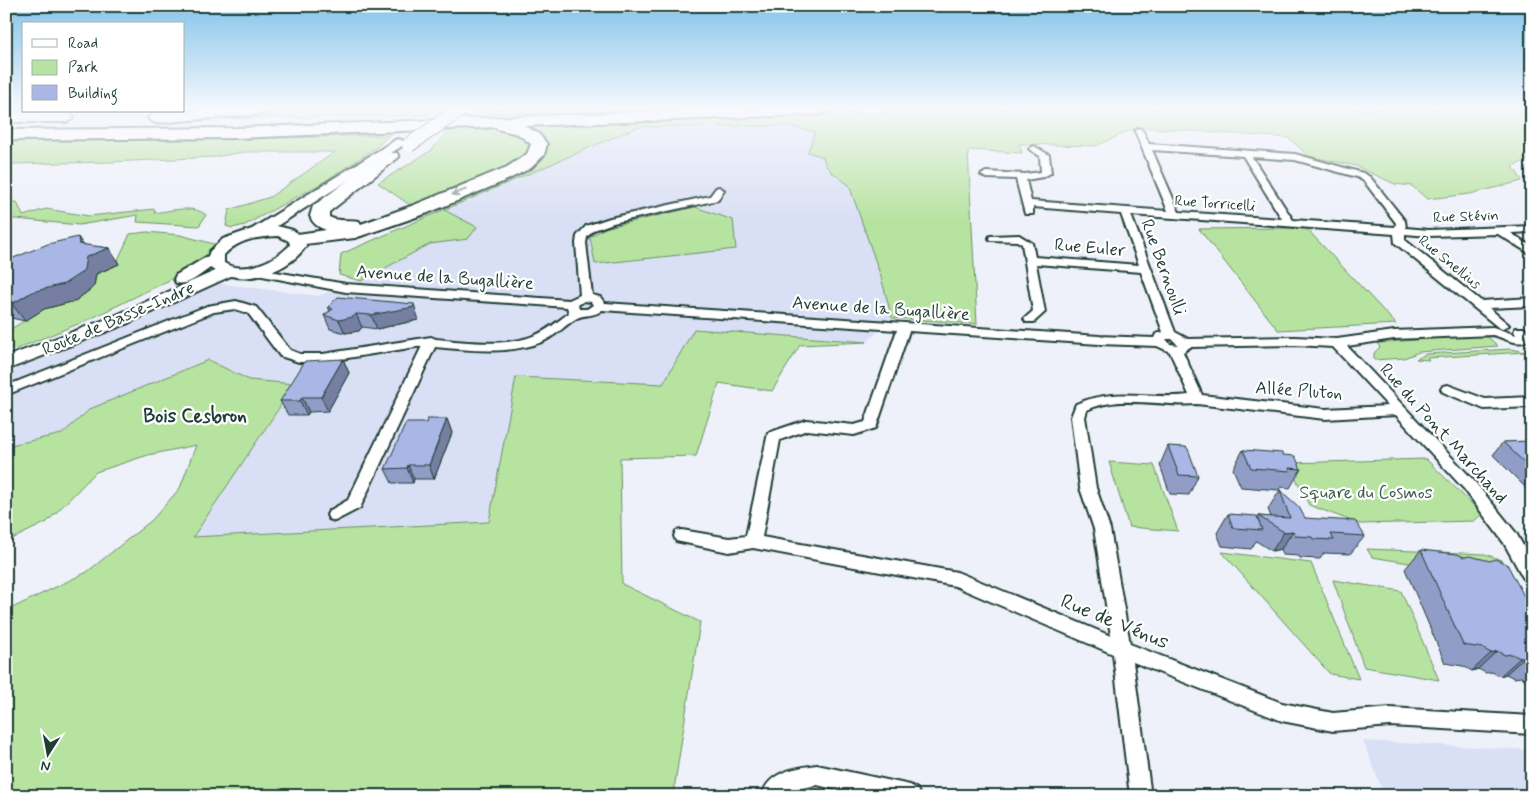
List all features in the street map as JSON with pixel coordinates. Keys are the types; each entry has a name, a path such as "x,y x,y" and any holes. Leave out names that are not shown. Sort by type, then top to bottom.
{"highway":[{"path":"399,148 325,204 320,210 320,220 327,225 353,226 427,205 518,168 533,158 538,152 539,146"},
{"path":"293,236 333,236 367,229 427,205"}],"main road":[{"path":"258,232 399,148"},
{"path":"214,259 219,268 229,271 252,271 286,258 298,246 293,236 292,223 300,215 399,148"},
{"path":"258,232 293,236"},
{"name":"Route de Basse-Indre","path":"6,358 108,315 200,270 214,259 219,250 227,244 240,237 258,232"},
{"name":"Route de Basse-Indre","path":"6,364 118,321 229,271"}],"street":[{"name":"Rue Snellius","path":"1146,147 1295,157 1360,175 1366,179 1401,223 1402,231 1399,241 1478,305 1501,328"},
{"path":"1146,147 1175,215"},
{"path":"986,175 1020,176 1042,175 1046,173 1044,155 1034,149"},
{"path":"1246,154 1290,223"},
{"name":"Rue Torricelli","path":"1020,176 1028,209 1125,212 1402,231"},
{"path":"586,297 581,243 582,236 590,228 624,218 714,198 719,190"},
{"name":"Rue Bernoulli","path":"1125,212 1173,342 1197,399"},
{"name":"Rue Stévin","path":"1402,231 1428,233 1532,229"},
{"path":"1500,230 1532,252"},
{"path":"994,238 1019,238 1027,243 1039,312 1030,319"},
{"name":"Avenue de la Bugallière","path":"286,258 285,265 287,269 316,283"},
{"name":"Rue Euler","path":"1031,260 1146,269"},
{"name":"Avenue de la Bugallière","path":"252,271 346,288 574,308 590,313 599,306 1099,340 1173,342 1295,341 1337,343 1394,334 1501,328 1508,337 1524,333 1532,349"},
{"path":"6,391 211,308 236,305 252,310 285,353 299,358 323,358 431,341 482,347 522,343 538,338 559,327 574,308 577,300 586,297 597,300 599,306"},
{"path":"1478,305 1532,302"},
{"path":"753,542 772,437 806,426 854,430 871,425 904,327"},
{"path":"335,515 354,504 431,341"},
{"name":"Rue du Pont Marchand","path":"1337,343 1470,486 1510,538 1532,578"},
{"path":"1448,389 1484,404 1532,402"},
{"name":"Allée Pluton","path":"1122,648 1102,529 1088,488 1078,418 1081,407 1091,401 1111,398 1184,402 1197,399 1325,414 1399,410"},
{"name":"Rue de Vénus","path":"682,536 729,544 753,542 957,580 1282,712 1333,722 1390,717 1532,726"},
{"path":"1122,648 1142,796"},
{"path":"772,796 773,792 789,780 817,775 910,796"}],"shaded area":[{"path":"592,146 820,146 826,166 832,173 849,185 881,277 892,318 867,342 694,329 663,384 516,377 489,522 193,537 295,385 249,380 208,361 90,409 62,434 6,446 6,369 180,301 216,283 318,296 361,281 430,243 468,239 476,227 443,210"},
{"path":"1363,741 1532,750 1532,796 1385,796"}],"green space":[{"path":"6,146 378,146 322,183 245,225 232,228 226,226 229,210 270,197 335,152 243,152 215,157 111,162 6,164"},
{"path":"435,146 593,146 444,210 477,227 468,239 430,244 361,281 339,275 341,254 443,210 424,200 410,205 378,183 432,150"},
{"path":"810,146 1020,146 1022,153 968,150 977,324 892,318 881,277 849,185 826,166 823,157 808,152"},
{"path":"1298,146 1532,146 1532,158 1513,166 1522,181 1470,194 1427,199 1412,186 1395,184 1356,166 1308,156"},
{"path":"6,202 17,202 23,216 46,209 89,216 155,209 154,213 188,209 206,215 199,226 137,222 138,215 79,225 6,219"},
{"path":"695,207 733,220 736,249 595,264 590,237 605,228"},
{"path":"1199,229 1307,229 1396,324 1278,330"},
{"path":"147,232 180,235 218,245 198,266 90,319 14,350 12,348 6,350 6,332 55,302 92,276 115,266 130,234"},
{"path":"694,329 867,342 800,345 772,391 719,383 696,456 620,458 622,584 700,622 673,796 6,796 6,611 87,572 152,520 180,488 196,445 148,455 96,472 47,522 6,542 6,446 62,434 90,409 208,360 249,380 295,384 193,537 489,522 516,377 663,384"},
{"path":"1464,336 1488,337 1498,346 1419,352 1404,358 1374,360 1374,353 1380,347 1377,343"},
{"path":"1511,349 1526,352 1427,358 1429,360 1416,359 1426,354"},
{"name":"Square du Cosmos","path":"1426,459 1482,514 1474,521 1360,524 1309,505 1288,463"},
{"path":"1109,462 1154,465 1178,531 1129,527"},
{"path":"1367,549 1485,554 1501,560 1532,616 1495,577 1372,557"},
{"path":"1222,552 1311,563 1359,679 1330,674"},
{"path":"1333,580 1401,591 1439,680 1364,667"}],"building":[{"path":"78,237 79,244 109,248 86,257 84,269 81,273 64,284 32,292 12,304 6,302 6,261 48,244"},
{"path":"338,297 414,304 414,307 371,315 356,314 353,317 339,320 324,315 333,309 328,307"},
{"path":"343,359 321,397 302,397 300,401 280,401 305,361"},
{"path":"427,419 447,419 429,465 408,465 407,468 385,469 406,423 426,423"},
{"path":"1503,442 1532,442 1532,470"},
{"path":"1168,446 1186,447 1188,449 1198,476 1179,475"},
{"path":"1243,450 1295,456 1301,469 1289,468 1290,471 1251,468"},
{"path":"1280,490 1299,507 1305,518 1355,521 1365,536 1331,534 1334,540 1313,539 1312,537 1296,536 1293,531 1284,532 1258,516 1290,518"},
{"path":"1228,514 1257,516 1262,530 1233,528"},
{"path":"1421,550 1457,554 1464,557 1470,556 1490,561 1495,559 1507,564 1532,611 1532,659 1526,656 1520,658 1512,654 1505,655 1497,651 1491,653 1482,648 1463,645"}],"district":[{"name":"Bois Cesbron","path":"195,415"}]}
